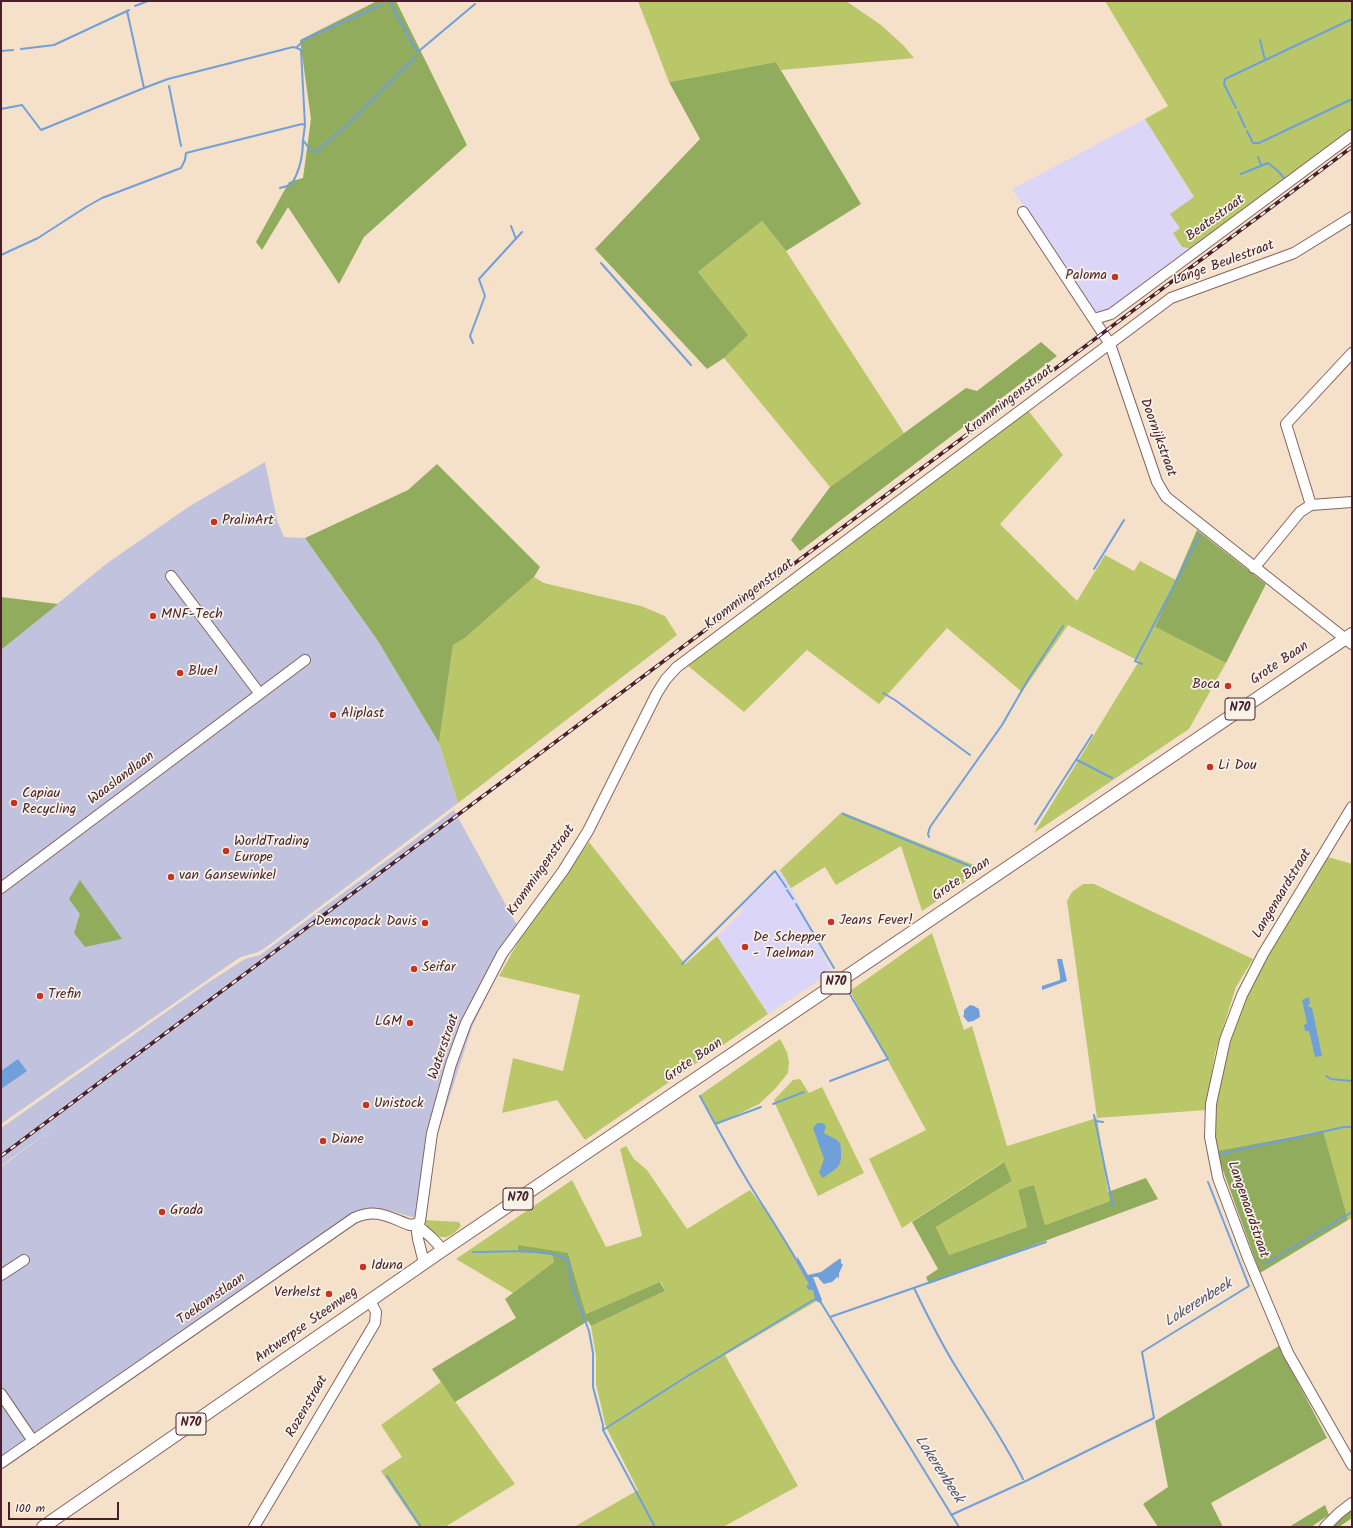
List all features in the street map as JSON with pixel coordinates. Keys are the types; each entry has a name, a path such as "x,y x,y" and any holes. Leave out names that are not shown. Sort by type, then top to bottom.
{"main road":[{"name":"Grote Baan","path":"590,1150 1350,639"},
{"name":"Antwerpse Steenweg","path":"43,1527 590,1150"}],"street":[{"name":"Beatestraat","path":"1094,319 1111,314 1352,135"},
{"name":"Doornijkstraat","path":"1023,212 1110,344 1157,482 1166,497 1254,568 1350,639"},
{"name":"Lange Beulestraat","path":"1110,344 1171,298 1294,253 1352,217"},
{"name":"Krommingenstraat","path":"502,954 576,851 588,831 657,693 666,679 677,667 1110,344"},
{"path":"1311,505 1286,424 1350,355"},
{"path":"1254,568 1300,512 1311,505 1352,502"},
{"path":"171,576 260,694"},
{"name":"Waaslandlaan","path":"1,888 305,660"},
{"name":"Langenaardstraat","path":"1352,807 1263,954 1242,995 1225,1040 1211,1104 1210,1137 1218,1178 1248,1258 1282,1339 1352,1465"},
{"name":"Waterstraat","path":"416,1224 420,1221 432,1133 451,1064 466,1023 502,954"},
{"name":"Toekomstlaan","path":"1,1463 354,1218 366,1213 375,1213 410,1225 416,1224"},
{"path":"416,1224 443,1250"},
{"path":"416,1224 424,1263"},
{"path":"1,1275 24,1260"},
{"name":"Rozenstraat","path":"254,1527 375,1323 376,1312 370,1301"},
{"path":"1,1394 33,1441"},
{"path":"1325,1527 1339,1513 1352,1504"}],"shaded area":[{"path":"1145,119 1194,198 1180,228 1173,233 1194,249 1099,317 1012,189"},
{"path":"265,462 277,520 284,537 305,538 378,641 439,743 458,803 265,948 236,960 1,1124 1,650 106,564 190,506"},
{"path":"454,810 519,929 472,1027 437,1136 426,1221 387,1210 365,1216 1,1470 1,1167 63,1121 1,1166 1,1128 206,984 245,959 260,955"},
{"path":"780,870 791,888 832,972 768,1014 717,936 743,910 740,907"}],"green space":[{"path":"377,1 396,1 467,145 364,237 339,284 288,207 262,250 256,242 289,182 303,178 311,119 300,40"},
{"path":"638,1 846,1 881,25 903,45 914,58 781,70 776,62 669,82"},
{"path":"1105,1 1352,1 1352,131 1194,249 1182,247 1173,233 1180,228 1170,214 1194,197 1145,119 1168,106"},
{"path":"776,62 861,204 786,251 762,221 698,272 748,335 724,358 707,369 595,249 700,139 669,82"},
{"path":"762,221 786,251 904,433 830,487 724,358 747,335 698,272"},
{"path":"1041,342 1057,356 800,551 791,540 830,487 966,388 977,391"},
{"path":"1027,409 1063,455 1000,524 1077,601 1105,555 1134,571 1140,561 1176,580 1155,627 1226,663 1189,729 1034,833 1139,661 1068,625 1022,692 947,628 879,704 807,650 744,712 687,665"},
{"path":"437,464 540,567 534,577 465,638 453,645 439,743 378,641 305,538 408,490"},
{"path":"1197,530 1266,584 1226,663 1155,627"},
{"path":"534,577 544,583 641,606 665,616 677,635 458,803 439,743 453,645 465,638"},
{"path":"1,597 58,604 1,650"},
{"path":"842,812 984,869 922,911 901,846 836,885 825,867 791,888 780,870"},
{"path":"589,842 685,964 717,936 768,1014 585,1140 557,1100 502,1113 513,1058 563,1071 580,995 499,976 526,928"},
{"path":"1328,857 1352,864 1352,1218 1348,1220 1322,1131 1216,1151 1214,1128 1215,1107 1233,1032 1245,996 1288,920"},
{"path":"80,880 122,939 85,947 74,933 80,914 69,899"},
{"path":"1083,884 1094,884 1253,959 1236,987 1215,1053 1206,1110 1097,1118 1067,901 1072,892"},
{"path":"932,933 964,1030 972,1026 1007,1146 1097,1118 1110,1201 1045,1225 1034,1186 1018,1190 1027,1227 949,1255 936,1227 1012,1181 1003,1162 902,1228 869,1159 926,1130 850,991"},
{"path":"780,1039 787,1052 789,1062 788,1073 775,1089 759,1104 716,1125 699,1096"},
{"path":"800,1079 809,1093 822,1087 864,1173 818,1196 774,1100 793,1080"},
{"path":"1323,1131 1348,1220 1260,1273 1216,1151"},
{"path":"626,1146 634,1159 647,1170 687,1229 750,1190 772,1219 820,1299 725,1355 798,1486 723,1527 574,1527 638,1490 606,1427 596,1384 596,1356 591,1326 665,1291 661,1282 586,1314 568,1253 519,1252 552,1255 554,1262 513,1293 456,1259 572,1180 606,1247 642,1236 620,1149"},
{"path":"1004,1162 1012,1181 936,1227 949,1255 1027,1227 1018,1190 1034,1185 1045,1225 1110,1201 1108,1192 1146,1178 1158,1199 929,1284 926,1277 938,1269 912,1222"},
{"path":"424,1220 459,1222 461,1226 451,1235 441,1237 437,1236 428,1227"},
{"path":"518,1245 568,1253 586,1314 660,1282 665,1291 591,1326 588,1321 455,1402 432,1369 516,1318 505,1299 554,1262 552,1255 518,1252"},
{"path":"1279,1346 1327,1438 1211,1503 1223,1527 1158,1527 1143,1504 1168,1487 1155,1421"},
{"path":"441,1382 515,1484 445,1527 419,1527 381,1471 402,1457 381,1425"},
{"path":"1325,1505 1329,1515 1311,1527 1289,1527"},
{"path":"1352,1509 1352,1518 1339,1527 1330,1527"}],"water":[{"path":"1057,959 1062,959 1067,981 1042,990 1042,986 1060,980"},
{"path":"1309,997 1310,1003 1308,1006 1312,1008 1322,1056 1315,1057 1309,1031 1305,1031 1304,1025 1307,1023 1302,1000"},
{"path":"970,1005 979,1009 980,1017 968,1022 963,1016 964,1010"},
{"path":"18,1059 27,1071 1,1089 1,1071"},
{"path":"817,1123 823,1123 826,1126 824,1133 840,1143 841,1147 841,1158 839,1165 823,1178 819,1173 824,1159 813,1128"},
{"path":"797,1256 808,1275 821,1272 841,1259 841,1263 843,1265 839,1273 839,1278 837,1277 832,1282 824,1284 818,1277 813,1277 822,1300 821,1302 815,1299 813,1290 809,1290 806,1286 809,1284 798,1265"}],"waterway":[{"path":"135,6 148,1"},
{"path":"390,2 414,47 419,51 475,4"},
{"path":"297,47 305,39 381,5"},
{"path":"129,10 127,11 144,88 168,79 293,47 301,50 305,125"},
{"path":"21,49 54,45 127,11"},
{"path":"1236,108 1224,84 1225,79 1352,19"},
{"path":"1260,40 1265,60"},
{"path":"1,51 13,50"},
{"path":"1,255 38,238 102,198 181,168 185,160 186,153 302,124 305,125 303,140 311,151 316,152 346,126 417,55"},
{"path":"169,86 181,146"},
{"path":"1,109 22,105 41,130 144,88"},
{"path":"1247,131 1253,143 1259,143 1352,99"},
{"path":"1238,112 1245,127"},
{"path":"280,188 291,185 297,174 303,140"},
{"path":"1258,157 1261,165"},
{"path":"1241,174 1268,163 1284,178"},
{"path":"511,226 516,239"},
{"path":"473,343 470,336 485,296 479,279 522,232"},
{"path":"601,263 691,365"},
{"path":"1094,569 1124,520"},
{"path":"1142,664 1135,661 1200,535"},
{"path":"929,837 928,834 930,827 1002,725 1029,678 1063,626"},
{"path":"883,693 895,700 970,755"},
{"path":"1035,824 1092,735"},
{"path":"1077,760 1112,778"},
{"path":"843,814 977,869"},
{"path":"682,964 775,871 786,887"},
{"path":"787,890 793,899"},
{"path":"796,904 834,968"},
{"path":"830,1081 888,1059 848,991"},
{"path":"1326,1076 1331,1079 1352,1081"},
{"path":"773,1104 804,1092"},
{"path":"700,1096 739,1167 798,1263"},
{"path":"715,1124 761,1107"},
{"path":"1094,1115 1113,1207"},
{"path":"1096,1121 1103,1122"},
{"name":"Lokerenbeek","path":"1216,1155 1344,1127 1352,1127"},
{"name":"Lokerenbeek","path":"951,1515 1028,1480 1154,1418 1142,1352 1249,1286 1208,1182"},
{"path":"1265,1264 1352,1212"},
{"path":"830,1317 1046,1242"},
{"path":"473,1252 534,1252 547,1253 568,1259 572,1286 589,1331 593,1353 593,1387 603,1430 655,1527"},
{"path":"914,1288 947,1352 1001,1438 1023,1479"},
{"name":"Lokerenbeek","path":"603,1430 686,1377 815,1299 820,1302"},
{"name":"Lokerenbeek","path":"820,1301 959,1527"},
{"path":"387,1476 421,1527"}],"railway":[{"path":"1,1156 1352,147"}],"place":[{"name":"Paloma","path":"1115,277"},
{"name":"PralinArt","path":"214,522"},
{"name":"MNF-Tech","path":"153,616"},
{"name":"Blue1","path":"180,673"},
{"name":"Boca","path":"1228,686"},
{"name":"Aliplast","path":"333,715"},
{"name":"Li Dou","path":"1210,767"},
{"name":"Capiau Recycling","path":"14,803"},
{"name":"WorldTrading Europe","path":"226,851"},
{"name":"van Gansewinkel","path":"171,877"},
{"name":"Jeans Fever!","path":"831,922"},
{"name":"Demcopack Davis","path":"425,923"},
{"name":"De Schepper - Taelman","path":"745,947"},
{"name":"Seifar","path":"414,969"},
{"name":"Trefin","path":"40,996"},
{"name":"LGM","path":"410,1023"},
{"name":"Unistock","path":"366,1105"},
{"name":"Diane","path":"323,1141"},
{"name":"Grada","path":"162,1212"},
{"name":"Iduna","path":"363,1267"},
{"name":"Verhelst","path":"329,1294"}]}
